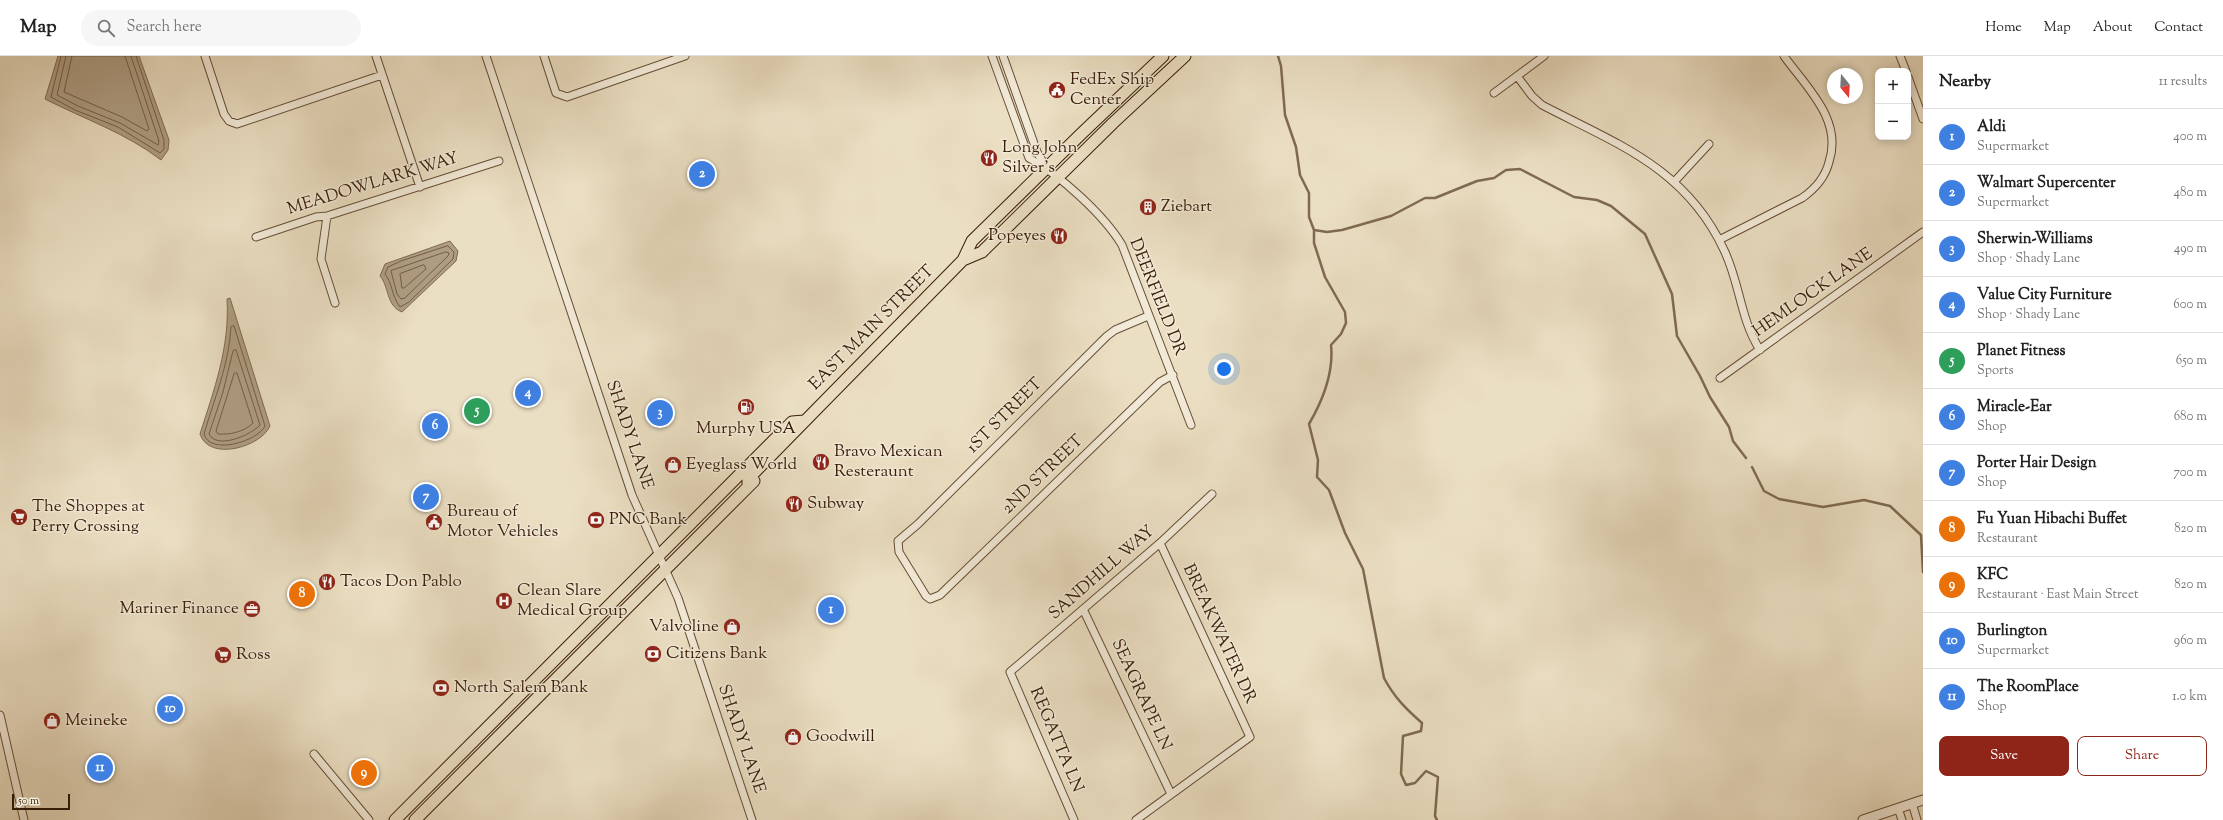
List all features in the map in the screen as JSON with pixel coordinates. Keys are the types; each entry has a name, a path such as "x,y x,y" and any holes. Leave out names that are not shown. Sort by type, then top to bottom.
{"main road":[{"name":"EAST MAIN STREET","path":"395,820 792,422 804,421 963,260 982,252 1051,172 1163,56"},
{"name":"EAST MAIN STREET","path":"1051,172 1185,56"},
{"path":"415,820 748,486 748,479 804,421"}],"street":[{"path":"205,56 224,114 229,121 237,124 382,75"},
{"path":"376,56 420,187"},
{"name":"SHADY LANE","path":"486,56 632,495 678,598 752,820"},
{"path":"544,56 556,93 567,97 683,56"},
{"path":"992,56 1029,158 1051,172"},
{"path":"1003,56 1037,152 1051,172"},
{"path":"1494,93 1544,56"},
{"path":"1719,240 1802,198 1811,192 1826,172 1832,154 1834,139 1830,123 1784,56"},
{"path":"1900,56 1905,68"},
{"path":"1517,76 1532,96 1542,105 1652,163 1674,182 1700,209 1719,240 1732,271 1745,322 1760,350"},
{"path":"1911,85 1923,119"},
{"path":"1674,182 1709,144"},
{"name":"MEADOWLARK WAY","path":"256,237 316,217 327,216 420,187 499,161"},
{"name":"DEERFIELD DR","path":"1051,172 1104,221 1117,237 1132,266 1148,316 1173,375 1191,425"},
{"path":"327,216 320,259 335,303"},
{"name":"HEMLOCK LANE","path":"1720,378 1923,232"},
{"name":"1ST STREET","path":"935,598 930,599 926,596 898,552 898,541 918,524 1107,336 1115,330 1148,316"},
{"name":"2ND STREET","path":"935,598 1003,535 1160,382 1173,375"},
{"name":"SANDHILL WAY","path":"1010,672 1160,542 1212,494"},
{"name":"BREAKWATER DR","path":"1160,542 1250,737 1171,794"},
{"name":"SEAGRAPE LN","path":"1083,609 1171,794"},
{"name":"REGATTA LN","path":"1010,672 1074,820"},
{"path":"0,715 24,820"},
{"path":"314,754 369,820"},
{"path":"1136,820 1171,794"},
{"path":"1863,820 1923,800"},
{"path":"1912,803 1917,820"},
{"path":"1898,808 1902,820"}],"water":[{"path":"58,56 139,56 169,140 168,150 161,160 148,150 119,134 45,99"},
{"path":"450,241 458,251 456,261 402,312 397,309 390,301 383,280 380,276 385,264"},
{"path":"230,298 270,426 265,434 257,440 235,448 224,449 213,448 205,443 200,434 220,368 226,334 227,299"}],"waterway":[{"path":"1278,56 1281,66 1285,115 1296,147 1300,175 1309,193 1309,217 1314,230 1314,243 1325,277 1345,312 1346,323 1341,334 1331,345 1331,366 1323,396 1309,424 1318,460 1317,477 1329,490 1345,533 1363,569 1384,678 1401,702 1422,723 1421,731 1403,736 1401,774 1406,785 1415,783 1426,771 1438,777 1435,816 1437,820"},
{"path":"1314,230 1327,232 1342,230 1391,216 1425,198 1435,198 1477,181 1494,178 1506,170 1520,169 1574,197 1597,200 1611,206 1645,234 1672,294 1677,336 1710,397 1729,427 1733,441 1746,458"},
{"path":"1752,467 1764,491 1779,499 1823,507 1864,500 1890,506 1921,535 1923,572"}],"place":[{"name":"FedEx Ship Center","path":"1057,90"},
{"name":"Long John Silver's","path":"989,158"},
{"name":"Walmart Supercenter","path":"702,174"},
{"name":"Ziebart","path":"1148,207"},
{"name":"Popeyes","path":"1059,236"},
{"name":"Value City Furniture","path":"528,393"},
{"name":"Murphy USA","path":"746,407"},
{"name":"Planet Fitness","path":"477,411"},
{"name":"Sherwin-Williams","path":"660,413"},
{"name":"Miracle-Ear","path":"435,426"},
{"name":"Bravo Mexican Resteraunt","path":"821,462"},
{"name":"Eyeglass World","path":"673,465"},
{"name":"Porter Hair Design","path":"426,497"},
{"name":"Subway","path":"794,504"},
{"name":"The Shoppes at Perry Crossing","path":"19,517"},
{"name":"PNC Bank","path":"596,520"},
{"name":"Bureau of Motor Vehicles","path":"434,522"},
{"name":"Tacos Don Pablo","path":"327,582"},
{"name":"Fu Yuan Hibachi Buffet","path":"302,594"},
{"name":"Clean Slare Medical Group","path":"504,601"},
{"name":"Mariner Finance","path":"252,609"},
{"name":"Aldi","path":"831,610"},
{"name":"Valvoline","path":"732,627"},
{"name":"Citizens Bank","path":"653,654"},
{"name":"Ross","path":"223,655"},
{"name":"North Salem Bank","path":"441,688"},
{"name":"Burlington","path":"170,709"},
{"name":"Meineke","path":"52,721"},
{"name":"Goodwill","path":"793,737"},
{"name":"The RoomPlace","path":"100,768"},
{"name":"KFC","path":"364,773"}]}
